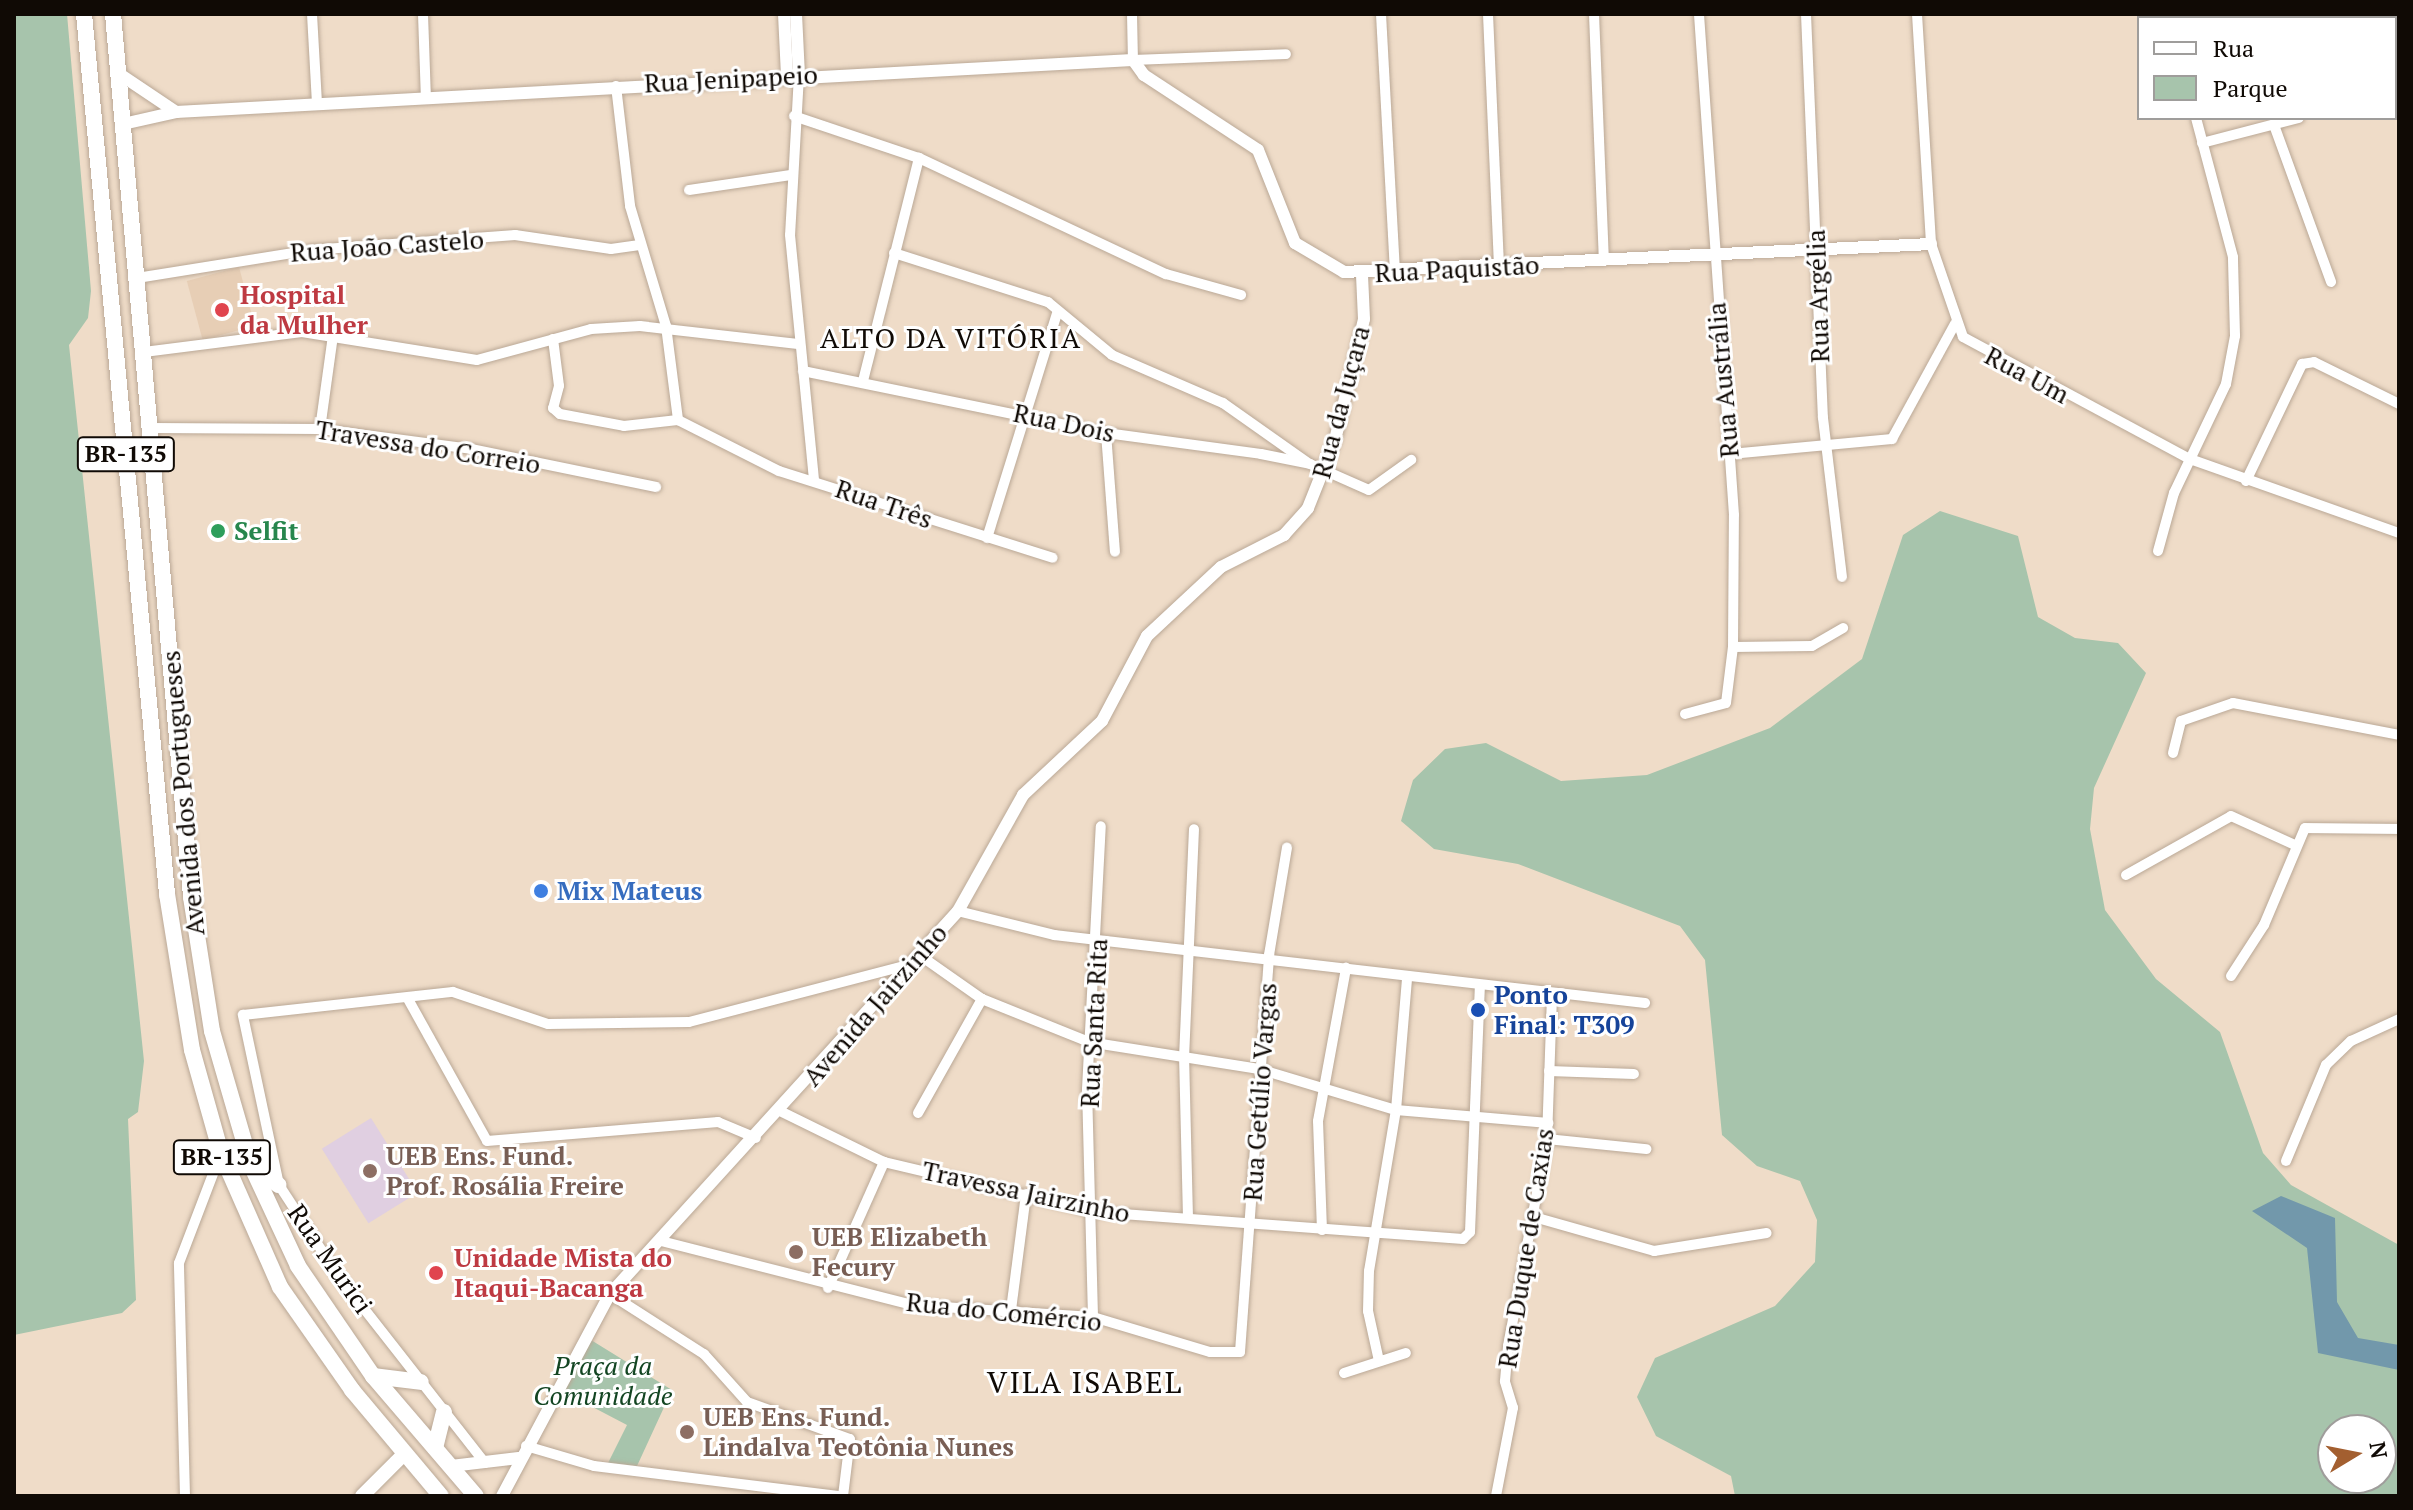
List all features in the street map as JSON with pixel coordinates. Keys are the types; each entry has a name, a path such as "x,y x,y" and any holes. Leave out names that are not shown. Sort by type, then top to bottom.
{"highway":[{"name":"Avenida dos Portugueses","path":"84,14 173,945 221,1153 292,1306 437,1495"},
{"name":"Avenida dos Portugueses","path":"113,14 202,985 251,1165 298,1266 373,1376 476,1496"},
{"path":"134,544 149,600 166,602"},
{"path":"144,647 160,649 175,705"},
{"path":"251,1165 279,1185"},
{"path":"373,1376 421,1382"},
{"path":"435,1448 444,1412"}],"main road":[{"path":"362,1496 405,1453"}],"street":[{"path":"312,14 317,104"},
{"path":"423,14 426,98"},
{"path":"784,14 793,75"},
{"path":"793,75 796,14"},
{"path":"1132,14 1133,60"},
{"path":"1381,14 1395,273"},
{"path":"1488,14 1499,266"},
{"path":"1594,14 1604,261"},
{"name":"Rua Austrália","path":"1685,714 1726,703 1733,647 1730,454 1711,256 1699,14"},
{"name":"Rua Argélia","path":"1806,14 1825,444 1842,577"},
{"path":"1730,454 1894,437 1955,324 1931,244 1917,14"},
{"name":"Rua Jenipapeio","path":"123,124 176,112 793,75 1286,54"},
{"name":"Rua Paquistão","path":"1133,60 1144,75 1258,150 1301,252 1362,275 1931,244"},
{"path":"118,73 176,112"},
{"name":"Rua Três","path":"793,75 791,175 798,344 814,479 1053,558"},
{"path":"616,86 638,245 666,326 678,420"},
{"path":"794,116 919,158 1166,274 1241,295"},
{"path":"2158,551 2190,459 2226,384 2237,311 2233,257 2196,120"},
{"path":"2202,143 2292,120"},
{"path":"2274,125 2331,282"},
{"path":"863,381 919,158"},
{"path":"689,190 791,175"},
{"name":"Rua João Castelo","path":"137,278 311,250 515,235 611,249 638,245"},
{"path":"894,253 1037,297 1150,375 1223,403 1322,474 1369,490 1411,460"},
{"name":"Rua da Juçara","path":"958,911 1023,795 1102,721 1147,636 1221,567 1291,528 1322,474 1364,319 1362,275"},
{"path":"987,538 1023,414 1057,313"},
{"name":"Rua Um","path":"1955,324 1994,359 2190,459 2399,533"},
{"path":"144,352 302,332 477,360 553,339 666,326 798,344"},
{"path":"320,429 333,335"},
{"path":"553,339 554,412 624,426 678,420 779,471 814,479"},
{"path":"2246,481 2302,364 2314,362 2399,404"},
{"name":"Rua Dois","path":"803,371 1106,433 1310,464"},
{"name":"Travessa do Correio","path":"150,428 320,429 471,449 656,487"},
{"path":"1106,433 1115,552"},
{"path":"1733,647 1812,646 1843,628"},
{"path":"2173,753 2181,721 2233,703 2399,735"},
{"path":"2126,875 2231,816 2297,846"},
{"path":"2231,976 2264,925 2297,846 2313,824 2399,829"},
{"name":"Rua Santa Rita","path":"1093,1317 1095,1212 1089,1042 1098,939 1101,826"},
{"path":"1188,1218 1184,1058 1186,946 1194,829"},
{"name":"Rua Getúlio Vargas","path":"1245,1339 1259,1069 1269,955 1287,847"},
{"name":"Avenida Jairzinho","path":"502,1496 522,1452 610,1294 782,1112 958,911 1098,939 1269,955 1407,978 1552,997 1645,1003"},
{"path":"918,954 982,999 1089,1042 1259,1069 1396,1110 1469,1120 1548,1123"},
{"path":"756,1138 718,1122 487,1141 408,999 453,992 548,1024 608,1028 727,1017 908,965"},
{"path":"1322,1230 1322,1086 1346,968"},
{"path":"1379,1361 1368,1311 1396,1110 1407,978"},
{"path":"1469,1120 1480,988"},
{"name":"Rua Duque de Caxias","path":"1494,1495 1513,1408 1505,1381 1508,1346 1547,1139 1552,997"},
{"name":"Rua Murici","path":"408,999 253,1009 242,1022 279,1185 370,1316 485,1463"},
{"path":"918,1113 982,999"},
{"path":"2286,1161 2326,1065 2351,1041 2399,1019"},
{"path":"1549,1071 1634,1074"},
{"name":"Travessa Jairzinho","path":"782,1112 884,1162 1095,1212 1454,1241 1470,1232 1469,1120"},
{"path":"1547,1139 1646,1149"},
{"path":"185,1496 179,1263 221,1153"},
{"path":"828,1288 884,1162"},
{"path":"1011,1310 1026,1194"},
{"path":"1534,1217 1654,1251 1767,1233"},
{"name":"Rua do Comércio","path":"661,1241 828,1288 913,1305 1093,1317 1224,1355 1240,1352 1245,1339"},
{"path":"451,1466 485,1463 522,1452 594,1466 841,1496 850,1439 747,1402 704,1354 610,1294"},
{"path":"1344,1373 1406,1353"}],"shaded area":[{"name":"Hospital da Mulher","path":"239,267 255,326 203,340 187,281"},
{"name":"UEB Ens. Fund. Prof. Rosália Freire","path":"371,1118 418,1193 368,1223 322,1149"}],"green space":[{"path":"14,14 67,14 91,291 88,318 69,345 144,1061 138,1112 128,1119 136,1300 122,1313 14,1335"},
{"path":"1940,511 2018,536 2038,617 2075,638 2118,643 2146,673 2094,788 2090,829 2105,910 2156,979 2220,1032 2263,1153 2291,1185 2399,1245 2399,1496 1735,1496 1731,1476 1656,1436 1637,1397 1655,1358 1775,1306 1815,1262 1817,1220 1800,1181 1757,1166 1722,1135 1705,960 1680,926 1518,864 1434,849 1401,821 1413,780 1445,749 1486,743 1561,781 1647,775 1770,728 1862,659 1903,535"},
{"name":"Praça da Comunidade","path":"591,1340 672,1390 637,1466 608,1463 627,1425 562,1391"}],"water":[{"path":"2281,1196 2335,1218 2337,1302 2358,1338 2399,1345 2399,1370 2318,1353 2307,1248 2252,1211"}],"place":[{"name":"Hospital da Mulher","path":"222,310"},
{"name":"Selfit","path":"218,531"},
{"name":"Mix Mateus","path":"541,891"},
{"name":"Ponto Final: T309","path":"1478,1010"},
{"name":"UEB Ens. Fund. Prof. Rosália Freire","path":"370,1171"},
{"name":"UEB Elizabeth Fecury","path":"796,1252"},
{"name":"Unidade Mista do Itaqui-Bacanga","path":"436,1273"},
{"name":"UEB Ens. Fund. Lindalva Teotônia Nunes","path":"687,1432"}],"district":[{"name":"ALTO DA VITÓRIA","path":"951,338"},
{"name":"VILA ISABEL","path":"1085,1382"}]}
